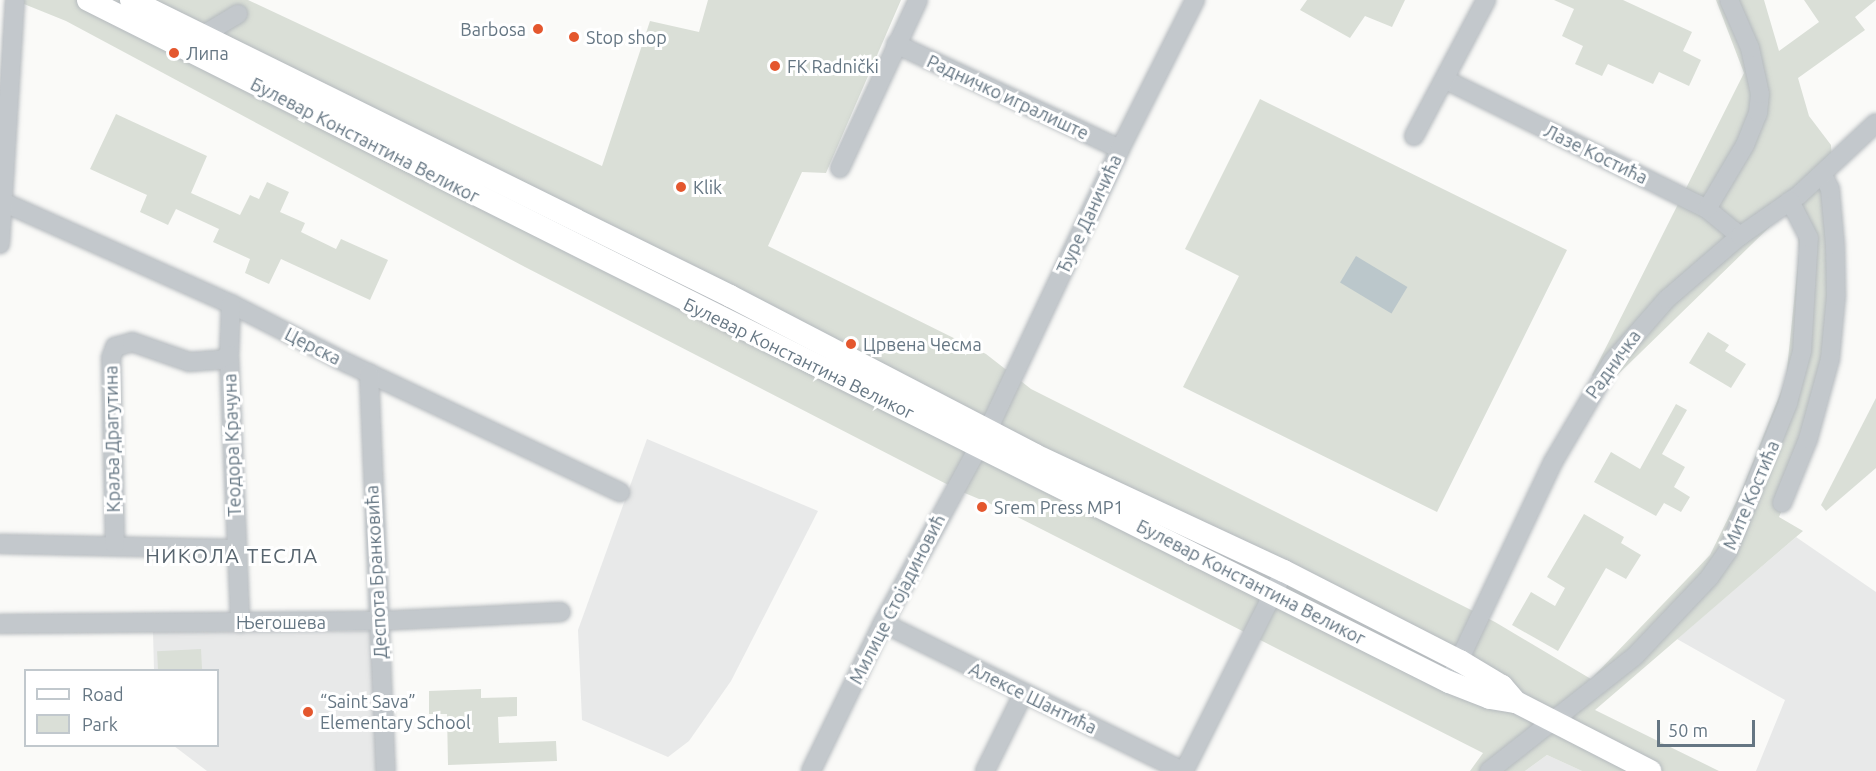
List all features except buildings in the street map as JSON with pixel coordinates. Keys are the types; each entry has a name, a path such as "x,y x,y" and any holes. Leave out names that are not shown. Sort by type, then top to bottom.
{"main road":[{"name":"Булевар Константина Великог","path":"88,0 984,439 1449,682 1490,698 1516,702 1650,771"},
{"name":"Булевар Константина Великог","path":"131,0 730,296 984,439 1284,571 1460,661 1502,686 1516,702"}],"street":[{"path":"0,244 5,202 15,0"},
{"path":"840,168 918,0"},
{"name":"Ђуре Даничића","path":"984,439 1120,148 1196,0"},
{"path":"1414,136 1446,80 1486,0"},
{"path":"1707,209 1745,145 1758,112 1760,94 1750,48 1729,0"},
{"path":"203,35 238,14"},
{"name":"Радничко игралиште","path":"896,44 1120,148"},
{"name":"Лазе Костића","path":"1446,80 1707,209 1740,236"},
{"name":"Радничка","path":"1449,682 1553,462 1612,362 1666,299 1740,236 1823,175 1876,123"},
{"path":"1782,503 1808,439 1830,359 1836,296 1835,245 1830,189 1823,175"},
{"name":"Мите Костића","path":"1489,771 1549,720 1598,689 1635,656 1709,578 1728,551 1788,403 1802,351 1809,238 1790,201"},
{"name":"Церска","path":"5,202 231,304 369,373 620,492"},
{"name":"Теодора Крачуна","path":"231,304 229,355 240,622"},
{"name":"Краља Драгутина","path":"115,545 111,358 115,347 132,342 189,362 220,360 229,355"},
{"name":"Деспота Бранковића","path":"369,373 386,771"},
{"name":"Милице Стојадиновић","path":"811,771 883,624 984,439"},
{"path":"0,544 236,549"},
{"path":"1184,771 1284,571"},
{"name":"Његошева","path":"0,624 378,621 561,612"},
{"name":"Алексе Шантића","path":"883,624 1184,771"},
{"path":"985,771 1023,694"}],"shaded area":[{"path":"1356,256 1407,287 1391,313 1340,283"},
{"path":"647,439 818,511 731,681 689,741 668,757 582,720 578,630"},
{"path":"1796,537 1876,592 1876,771 1756,771 1785,700 1677,639"},
{"path":"372,631 377,771 207,771 175,747 219,747 219,669 154,669 153,632"},
{"path":"1547,755 1582,771 1525,771"}],"green space":[{"path":"14,0 248,0 602,166 650,21 699,32 708,0 901,0 826,173 802,172 768,246 986,354 1031,389 1495,622 1591,679 1710,555 1741,492 1786,379 1799,253 1798,229 1786,211 1602,390 1592,375 1744,73 1716,0 1764,0 1779,51 1819,22 1804,0 1876,0 1855,17 1865,30 1798,78 1809,116 1831,145 1838,256 1805,457 1779,517 1803,531 1595,710 1719,771 1582,771 1547,755 1525,771 1470,771 1483,753 998,507 960,491 525,267 66,21"},
{"path":"1307,0 1405,0 1392,27 1365,16 1350,38 1300,10"},
{"path":"1554,0 1623,0 1692,32 1683,51 1701,60 1689,86 1659,72 1653,84 1608,64 1602,76 1575,64 1583,46 1562,36 1574,9"},
{"path":"1260,99 1567,250 1437,512 1183,387 1239,276 1185,249"},
{"path":"116,114 207,156 191,193 240,215 250,195 259,199 267,182 289,192 280,212 305,223 301,232 336,249 341,239 388,260 370,300 281,259 269,284 245,273 250,259 213,242 219,229 176,209 168,225 140,212 147,195 90,169"},
{"path":"1708,332 1729,345 1725,351 1746,364 1731,388 1689,363"},
{"path":"1876,398 1876,468 1826,511 1821,505"},
{"path":"1676,404 1687,410 1662,454 1685,467 1674,487 1690,497 1681,512 1664,503 1656,516 1594,482 1611,452 1640,469"},
{"path":"1584,514 1624,537 1621,543 1641,555 1626,579 1606,568 1558,651 1512,625 1531,592 1555,606 1565,588 1547,577"},
{"path":"201,649 202,669 158,669 157,651"},
{"path":"481,689 481,698 517,697 517,716 498,717 499,743 556,741 557,761 448,765 447,714 429,714 429,691"}],"place":[{"name":"Barbosa","path":"538,29"},
{"name":"Stop shop","path":"574,37"},
{"name":"Липа","path":"174,53"},
{"name":"FK Radnički","path":"775,66"},
{"name":"Klik","path":"681,187"},
{"name":"Црвена Чесма","path":"851,344"},
{"name":"Srem Press MP1","path":"982,507"},
{"name":"“Saint Sava” Elementary School","path":"308,712"}],"district":[{"name":"НИКОЛА ТЕСЛА","path":"232,555"}]}
